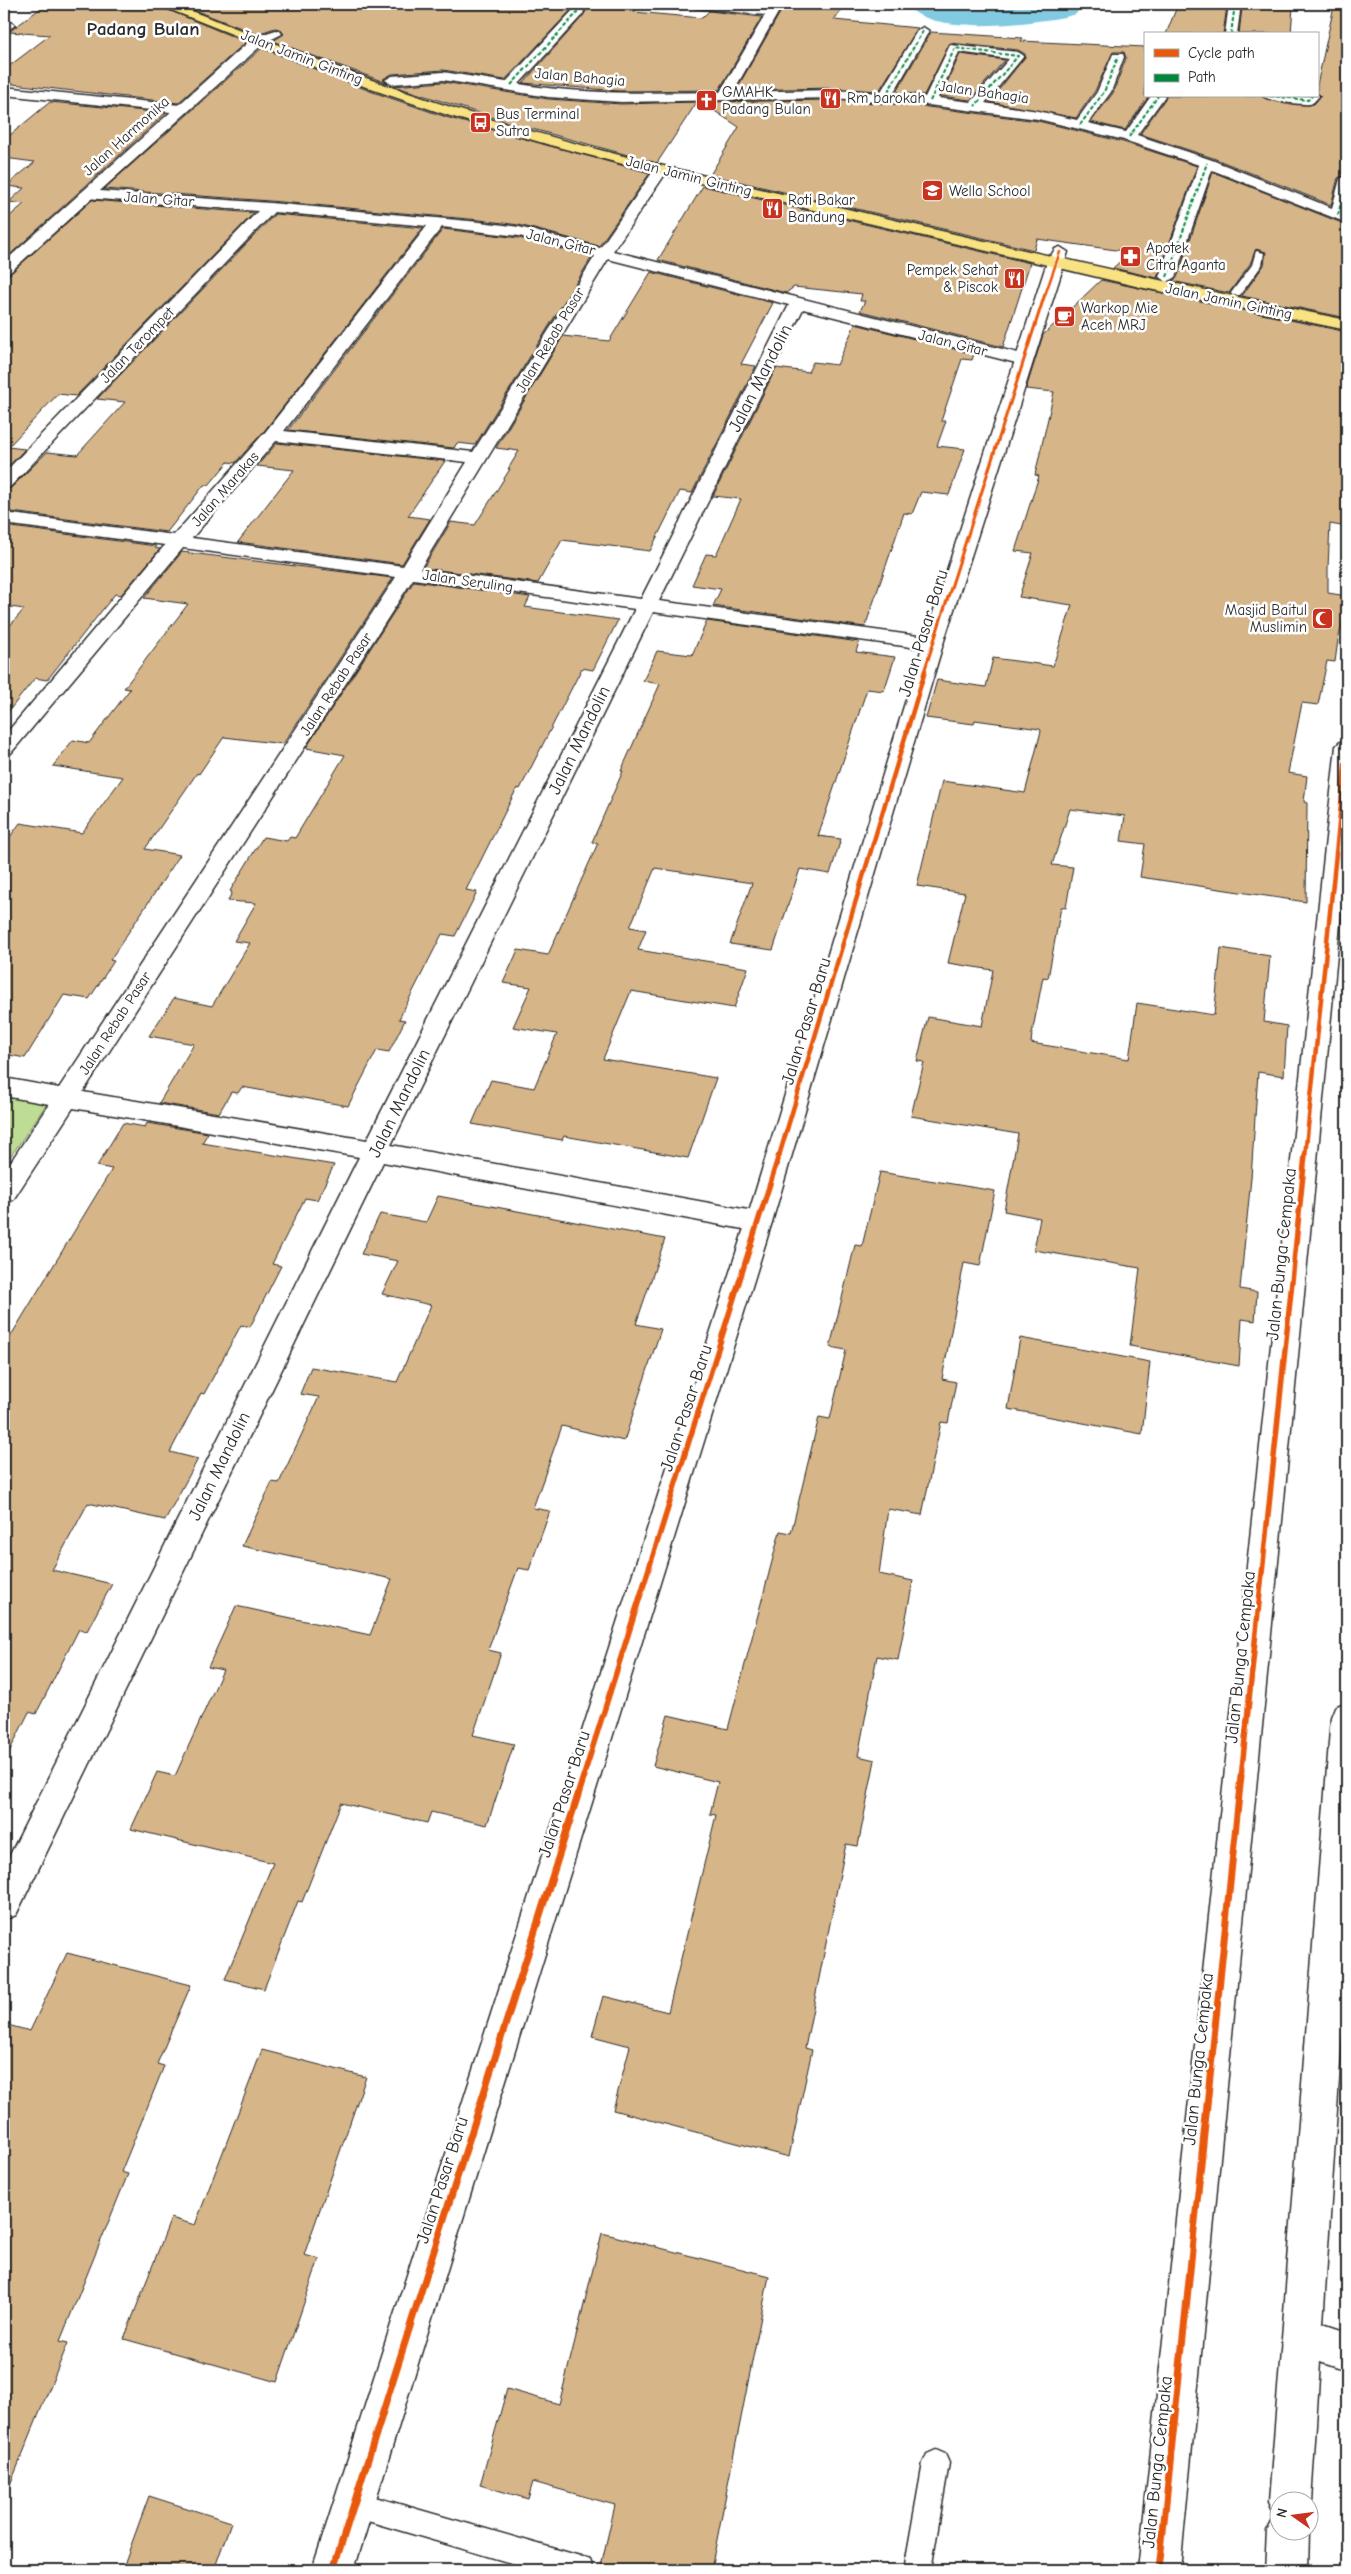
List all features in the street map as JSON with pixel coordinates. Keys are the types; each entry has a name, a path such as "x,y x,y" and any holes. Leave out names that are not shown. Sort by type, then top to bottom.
{"main road":[{"name":"Jalan Jamin Ginting","path":"162,4 455,113 661,170 1058,257 1167,277 1347,315"},
{"name":"Jalan Jamin Ginting","path":"194,4 392,80 474,107 637,149"},
{"name":"Jalan Jamin Ginting","path":"695,163 1058,257 1154,286 1347,325"}],"street":[{"path":"696,4 775,8 724,96"},
{"path":"1230,32 1235,4"},
{"path":"510,85 578,12"},
{"path":"4,22 9,24 4,29"},
{"path":"885,97 923,31"},
{"name":"Jalan Harmonika","path":"4,270 258,40 276,34"},
{"path":"930,101 955,48 1018,56 975,106"},
{"path":"1080,124 1104,92 1118,57"},
{"name":"Jalan Bahagia","path":"392,80 443,76 548,92 621,98 832,94 975,106 1080,124 1129,138 1206,163 1343,217"},
{"path":"4,91 180,109"},
{"path":"4,104 19,92"},
{"path":"1129,138 1157,98"},
{"path":"1289,98 1308,100 1310,98"},
{"path":"1167,277 1206,163"},
{"name":"Jalan Rebab Pasar","path":"4,1193 408,573 604,253 661,170"},
{"path":"1343,217 1347,179"},
{"name":"Jalan Gitar","path":"86,194 270,207 438,222 519,232 1024,360"},
{"name":"Jalan Terompet","path":"4,483 270,207"},
{"name":"Jalan Marakas","path":"4,749 178,542 272,435 438,222"},
{"name":"Jalan Pasar Baru","path":"333,2570 759,1222 933,644 1058,257"},
{"name":"Jalan Mandolin","path":"4,1903 374,1151 797,304"},
{"path":"272,435 478,458"},
{"name":"Jalan Seruling","path":"4,518 933,644"},
{"name":"Jalan Bunga Cempaka","path":"1159,2570 1347,761"},
{"path":"4,1087 374,1151 759,1222"},
{"path":"1291,2492 1347,1717"},
{"path":"1303,2337 1347,2351"},
{"path":"1286,2570 1287,2542"}],"lane":[{"path":"1236,293 1257,265 1259,253"},
{"path":"917,2570 936,2463"},
{"path":"354,2504 580,2570"}],"green space":[{"path":"4,1094 48,1102 4,1166"}],"building":[{"path":"46,4 154,4 246,42 178,103 4,83 4,70 50,35 9,32"},
{"path":"178,4 456,4 463,6 467,4 640,4 634,12 702,18 709,11 762,17 719,90 619,91 523,83 583,16 586,11 582,7 573,8 505,80 443,70 392,74 383,79 387,83 273,41 284,34 280,29 275,28 257,34"},
{"path":"785,4 845,4 834,20 918,28 879,91 832,88 736,90"},
{"path":"1178,4 1227,6 1223,32 1167,32"},
{"path":"1245,4 1293,6 1291,32 1239,32 1242,8 1245,8"},
{"path":"1334,6 1347,7 1347,158 1344,175 1338,178 1331,205 1213,158 1140,134 1166,98 1267,98 1285,104 1314,104 1321,96 1318,93 1318,80"},
{"path":"931,32 1023,38 1021,41 1144,47 1144,98 1148,98 1125,130 1091,122 1113,93 1126,58 1124,52 1113,52 1095,91 1076,118 989,102 1025,57 1025,54 1018,50 950,43 924,95 896,92"},
{"path":"262,48 370,91 449,118 650,173 599,246 519,225 480,220 270,201 104,189"},
{"path":"960,54 1005,60 970,100 941,96"},
{"path":"443,82 548,99 621,104 697,102 657,163 507,122 394,86"},
{"path":"832,100 920,106 1038,121 1123,142 1197,166 1157,278 1113,268 1130,252 1037,239 1034,250 710,175 739,127 701,102"},
{"path":"50,102 166,113 4,260 4,221 24,204 9,202 24,188 6,186 35,162 4,158 4,140"},
{"path":"1213,172 1347,225 1347,318 1242,296 1264,265 1266,252 1256,249 1250,264 1229,293 1172,281 1177,278"},
{"path":"703,186 1030,263 1003,347 860,311 865,301 860,301 862,294 794,287 786,293 658,260"},
{"path":"92,200 254,213 76,396 58,394 8,447 25,449 4,471 4,277 10,274"},
{"path":"275,214 423,228 265,430 235,463 228,462 209,485 204,485 167,532 4,511 4,490 11,488 47,452 77,455 125,402 97,399"},
{"path":"443,229 519,238 592,257 475,445 457,443 454,448 288,430"},
{"path":"651,272 773,303 741,364 756,366 692,493 680,491 650,551 562,540 538,583 423,568 451,522 475,525 510,469 508,469 519,451 496,448 563,336 609,341"},
{"path":"1101,280 1347,332 1347,527 1330,524 1328,593 1347,596 1347,606 1338,640 1335,662 1327,661 1318,705 1302,703 1288,773 1307,776 1304,802 1307,803 1306,902 1140,877 1145,844 1121,841 1125,816 1070,809 1052,865 1073,867 1066,908 1061,907 1048,978 1043,977 1031,1043 1129,1059 1137,1003 1214,1015 1221,948 1270,956 1264,1022 1287,1026 1284,1076 1258,1072 1251,1178 1240,1289 1257,1292 1255,1321 1242,1319 1239,1366 1130,1346 1140,1268 1034,1250 1040,1218 1004,1211 1018,1134 911,1116 924,1062 917,1061 928,1017 982,1026 993,970 948,963 965,893 917,886 942,781 1025,793 1041,731 1040,729 975,720 974,724 926,718 937,680 986,687 993,658 1053,666 1072,605 1019,597 1033,553 1015,551 1039,476 1035,475 1054,392 1026,389 1043,335"},
{"path":"855,324 974,354 972,360 962,359 941,421 946,421 937,446 965,449 949,495 921,492 912,514 904,513 865,627 713,606 721,589 692,585 706,554 716,555 741,499 713,496 776,368 808,372 813,362 837,365"},
{"path":"277,443 445,461 408,516 430,519 402,564 238,542 294,470 257,466"},
{"path":"4,526 156,546 155,548 160,549 121,595 115,594 47,680 35,678 4,717 4,633 24,609 4,606"},
{"path":"182,552 393,578 283,744 224,737 199,774 197,773 145,849 180,855 110,960 114,961 89,999 64,995 25,1058 4,1054 4,845 20,823 82,833 123,777 53,766 73,740 89,743 130,689 124,688 188,604 144,598"},
{"path":"414,581 530,597 525,607 618,620 593,670 582,668 520,789 517,788 466,890 477,892 455,936 442,934 399,1019 405,1020 389,1052 377,1050 348,1106 242,1087 238,1093 231,1092 219,1113 159,1103 194,1044 149,1036 174,998 212,1006 250,943 234,941 256,903 228,901 232,892 230,891 263,837 287,841 290,837 295,838 345,755 306,748"},
{"path":"707,621 859,642 856,652 895,657 884,691 867,689 818,836 841,839 830,874 800,869 773,950 730,944 752,883 655,868 630,927 646,930 638,950 748,968 734,1008 631,991 603,1059 716,1078 688,1158 564,1136 562,1140 472,1124 491,1080 534,1088 557,1034 513,1027 531,987 503,983 518,950 548,955 598,843 592,842 660,684 643,681 657,651 692,655"},
{"path":"123,1123 145,1127 147,1123 208,1133 202,1143 334,1165 317,1200 305,1198 272,1264 281,1266 250,1327 241,1325 204,1394 201,1393 170,1452 198,1459 165,1520 88,1503 52,1570 112,1584 87,1631 79,1629 36,1714 29,1712 4,1762 4,1347 112,1169 97,1166"},
{"path":"880,1172 995,1191 980,1266 964,1263 942,1379 956,1382 948,1423 941,1422 922,1515 888,1509 879,1574 913,1581 898,1660 877,1656 858,1756 875,1760 858,1846 846,1844 805,2048 812,2050 789,2157 613,2110 630,2046 592,2036 603,1996 668,2012 716,1815 710,1814 718,1782 653,1766 668,1715 728,1729 780,1531 791,1533 819,1417 830,1419 846,1350 830,1347 855,1245 862,1246"},
{"path":"438,1196 665,1239 636,1324 661,1329 624,1441 562,1426 533,1508 550,1511 529,1570 518,1568 488,1650 501,1653 473,1735 514,1744 487,1825 431,1812 427,1823 341,1803 302,1902 298,1901 264,1989 225,1979 273,1863 131,1829 157,1772 175,1776 223,1670 208,1667 236,1606 370,1635 392,1579 242,1546 272,1482 279,1483 319,1397 300,1394 311,1367 397,1382 431,1305 382,1294 398,1261 361,1254 380,1214 426,1222"},
{"path":"1020,1338 1150,1362 1142,1434 1008,1409"},
{"path":"67,1953 191,1985 157,2064 164,2066 121,2172 128,2174 60,2341 68,2343 5,2497 4,2024 30,2031"},
{"path":"262,2050 366,2077 304,2255 319,2259 277,2382 124,2339 171,2218 195,2225"},
{"path":"602,2233 769,2276 711,2570 600,2570 615,2505 533,2482 528,2499 480,2485 507,2389 559,2404"},
{"path":"149,2496 231,2522 214,2570 122,2570"}],"waterway":[{"path":"921,4 938,11 974,17 1029,14 1065,8 1068,4"}],"marked path":[{"path":"1231,32 1235,4"},
{"path":"511,85 578,12"},
{"path":"4,22 8,23"},
{"path":"885,97 923,31"},
{"path":"930,101 955,48 1018,56 975,106"},
{"path":"1080,125 1104,92 1118,57"},
{"path":"1129,137 1157,98"},
{"path":"1289,98 1308,100 1310,98"},
{"path":"1167,277 1207,163"},
{"path":"1338,215 1347,179"}],"cycle path":[{"path":"333,2570 759,1222 933,644 1055,262 1060,252"},
{"path":"1159,2570 1347,746"}],"place":[{"name":"Rm barokah","path":"831,98"},
{"name":"GMAHK Padang Bulan","path":"706,101"},
{"name":"Bus Terminal Sutra","path":"480,123"},
{"name":"Wella School","path":"933,191"},
{"name":"Roti Bakar Bandung","path":"772,209"},
{"name":"Apotek Citra Aganta","path":"1130,257"},
{"name":"Pempek Sehat & Piscok","path":"1014,279"},
{"name":"Warkop Mie Aceh MRJ","path":"1065,317"},
{"name":"Masjid Baitul Muslimin","path":"1323,619"}],"district":[{"name":"Padang Bulan","path":"143,28"}]}
